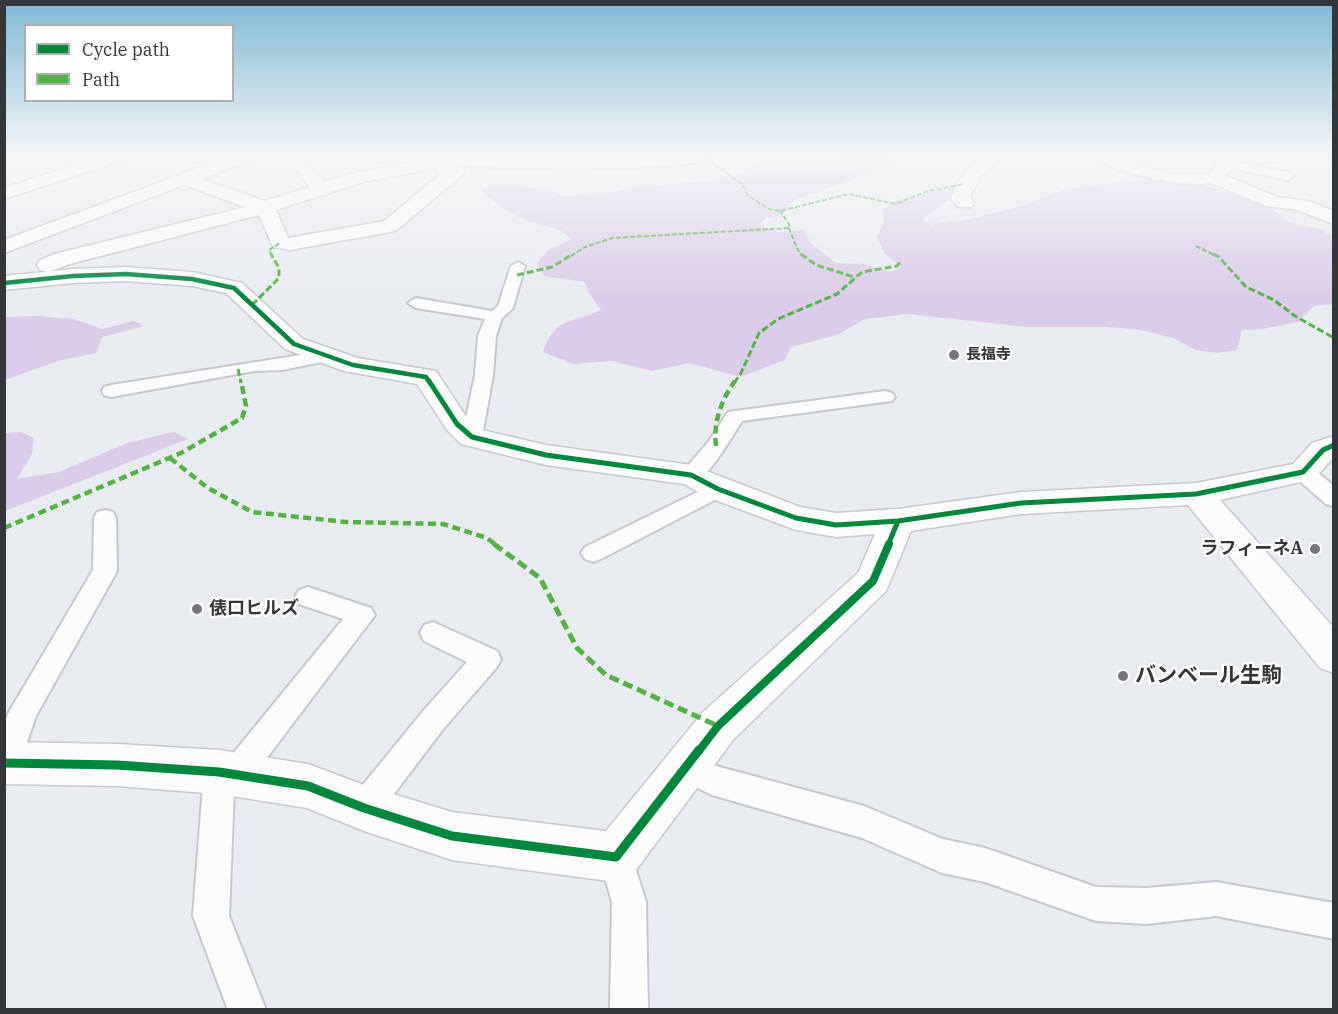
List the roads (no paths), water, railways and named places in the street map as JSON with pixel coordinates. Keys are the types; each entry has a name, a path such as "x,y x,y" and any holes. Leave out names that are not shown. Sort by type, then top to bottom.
{"street":[{"path":"4,247 122,202"},
{"path":"251,202 265,207 280,243 290,244 390,226 418,202"},
{"path":"279,202 62,259 4,283 73,276 126,274 192,279 234,288 294,344 352,364 426,377 457,424 472,437 546,455 691,475 718,489 796,518 836,525 898,521 1021,503 1196,494 1303,472 1323,450 1334,445"},
{"path":"1277,202 1301,205 1334,218"},
{"path":"1196,494 1334,656"},
{"path":"5,764 117,765 227,773 308,786 364,808 452,836 616,856 718,726 873,581 898,521"}],"lane":[{"path":"472,437 484,375 487,336 495,316 505,308 518,266"},
{"path":"416,303 495,316"},
{"path":"111,391 254,366 282,365 326,356"},
{"path":"691,475 716,446 735,416 885,398"},
{"path":"1303,472 1334,499"},
{"path":"593,553 718,489"},
{"path":"5,764 23,712 105,571 105,518"},
{"path":"247,1010 211,916 227,773 362,615 308,597"},
{"path":"364,808 434,719 487,659 433,633"},
{"path":"686,767 712,780 864,822 942,856 1029,879 1096,904 1147,906 1216,899 1334,921"},
{"path":"616,856 629,902 629,1010"}],"place":[{"name":"長福寺","path":"954,355"},
{"name":"ラフィーネA","path":"1315,549"},
{"name":"俵口ヒルズ","path":"197,609"},
{"name":"バンベール生駒","path":"1123,676"}]}
